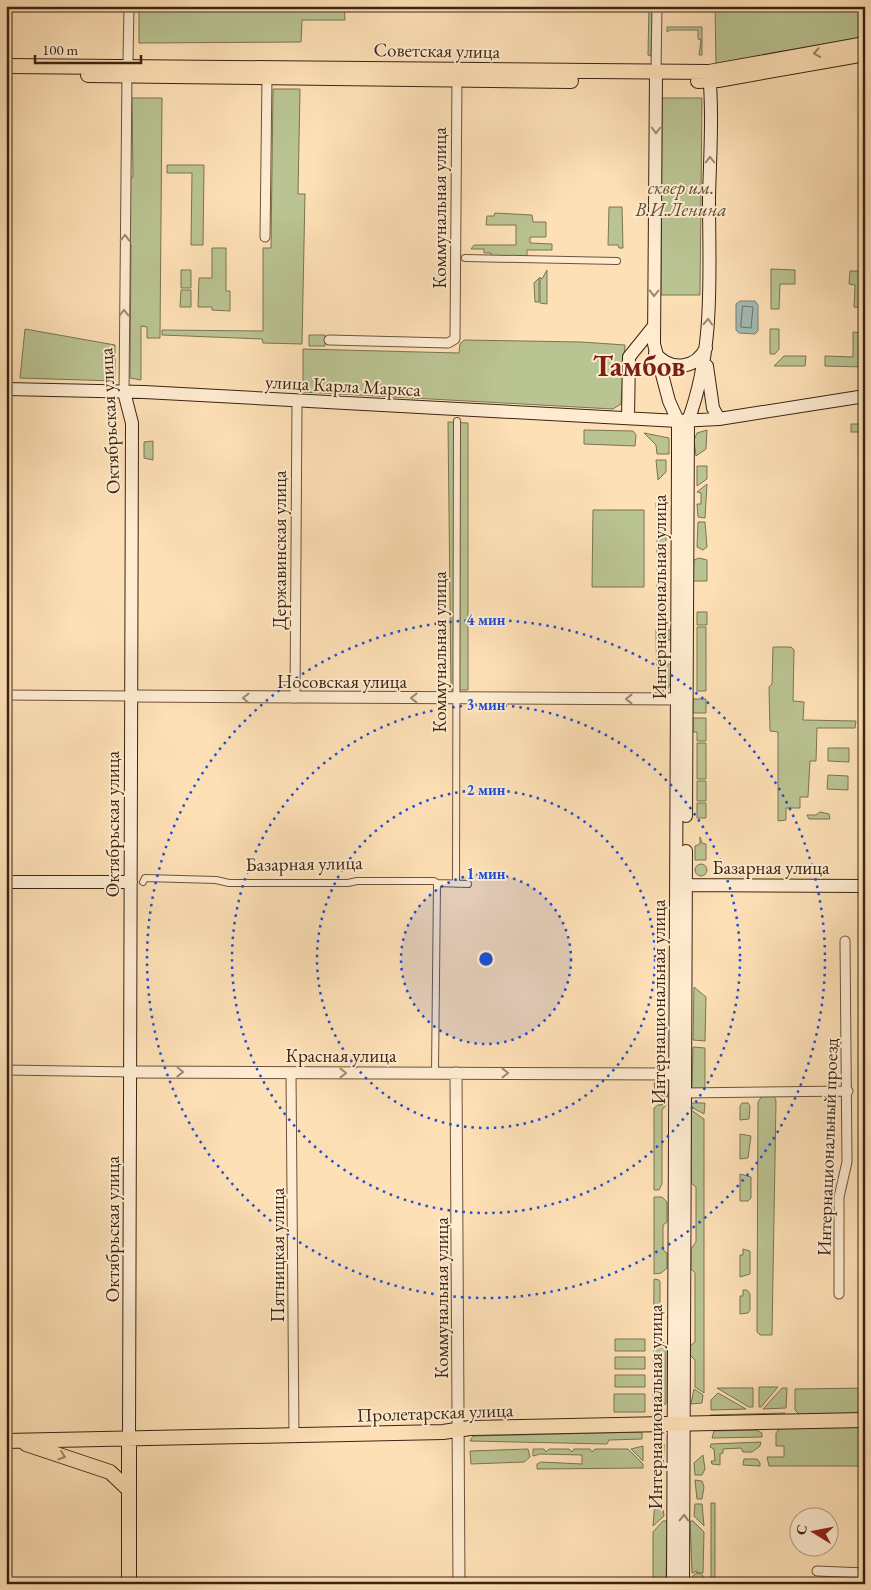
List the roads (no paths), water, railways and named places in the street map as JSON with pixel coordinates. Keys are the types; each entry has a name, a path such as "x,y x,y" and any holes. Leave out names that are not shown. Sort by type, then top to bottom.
{"main road":[{"name":"Советская улица","path":"710,76 865,44"},
{"name":"Советская улица","path":"6,66 453,72 656,77 710,76 865,54"},
{"name":"Советская улица","path":"6,74 127,67 268,77 453,72"},
{"name":"Интернациональная улица","path":"683,421 696,401 707,345 710,76"},
{"name":"Интернациональная улица","path":"656,77 655,353 683,421 679,1424 683,1584"},
{"path":"628,418 629,357 654,326"},
{"path":"655,353 664,362 683,366 700,356 707,345"},
{"path":"705,360 714,408 719,419"},
{"name":"улица Карла Маркса","path":"6,389 124,392 683,421 719,419 865,396"},
{"name":"Октябрьская улица","path":"124,392 132,423 131,696 137,882 132,1072 129,1584"},
{"name":"Базарная улица","path":"6,882 137,882"},
{"name":"Базарная улица","path":"682,885 865,886"},
{"name":"Интернациональная улица","path":"673,1584 679,1424 685,1093 680,1074"},
{"name":"Пролетарская улица","path":"11,1441 294,1436 443,1432 459,1429 865,1420"},
{"path":"11,1441 110,1472 129,1490"}],"street":[{"name":"Октябрьская улица","path":"124,392 129,6"},
{"path":"656,77 657,6"},
{"name":"Коммунальная улица","path":"328,340 450,342 456,338 453,72"},
{"path":"265,237 268,77"},
{"path":"465,258 617,261"},
{"name":"Державинская улица","path":"295,698 297,402"},
{"name":"Коммунальная улица","path":"456,884 458,698 457,420"},
{"name":"Носовская улица","path":"6,695 682,699"},
{"name":"Базарная улица","path":"137,882 145,878 216,880 229,883 348,883 356,880 434,881 437,883 468,884"},
{"path":"435,1073 437,883"},
{"name":"Интернациональный проезд","path":"840,1294 839,1197 847,1162 848,1091 845,941"},
{"name":"Красная улица","path":"6,1070 680,1074"},
{"name":"Коммунальная улица","path":"456,1072 459,1584"},
{"name":"Пятницкая улица","path":"292,1073 294,1436"},
{"path":"685,1093 848,1091"},
{"path":"817,1571 865,1573"}],"water":[{"path":"740,301 755,301 758,305 758,331 755,334 739,333 736,330 736,304"}],"district":[{"name":"Тамбов","path":"639,366"}],"park label":[{"name":"сквер им. В.И.Ленина","path":"681,198"}]}
